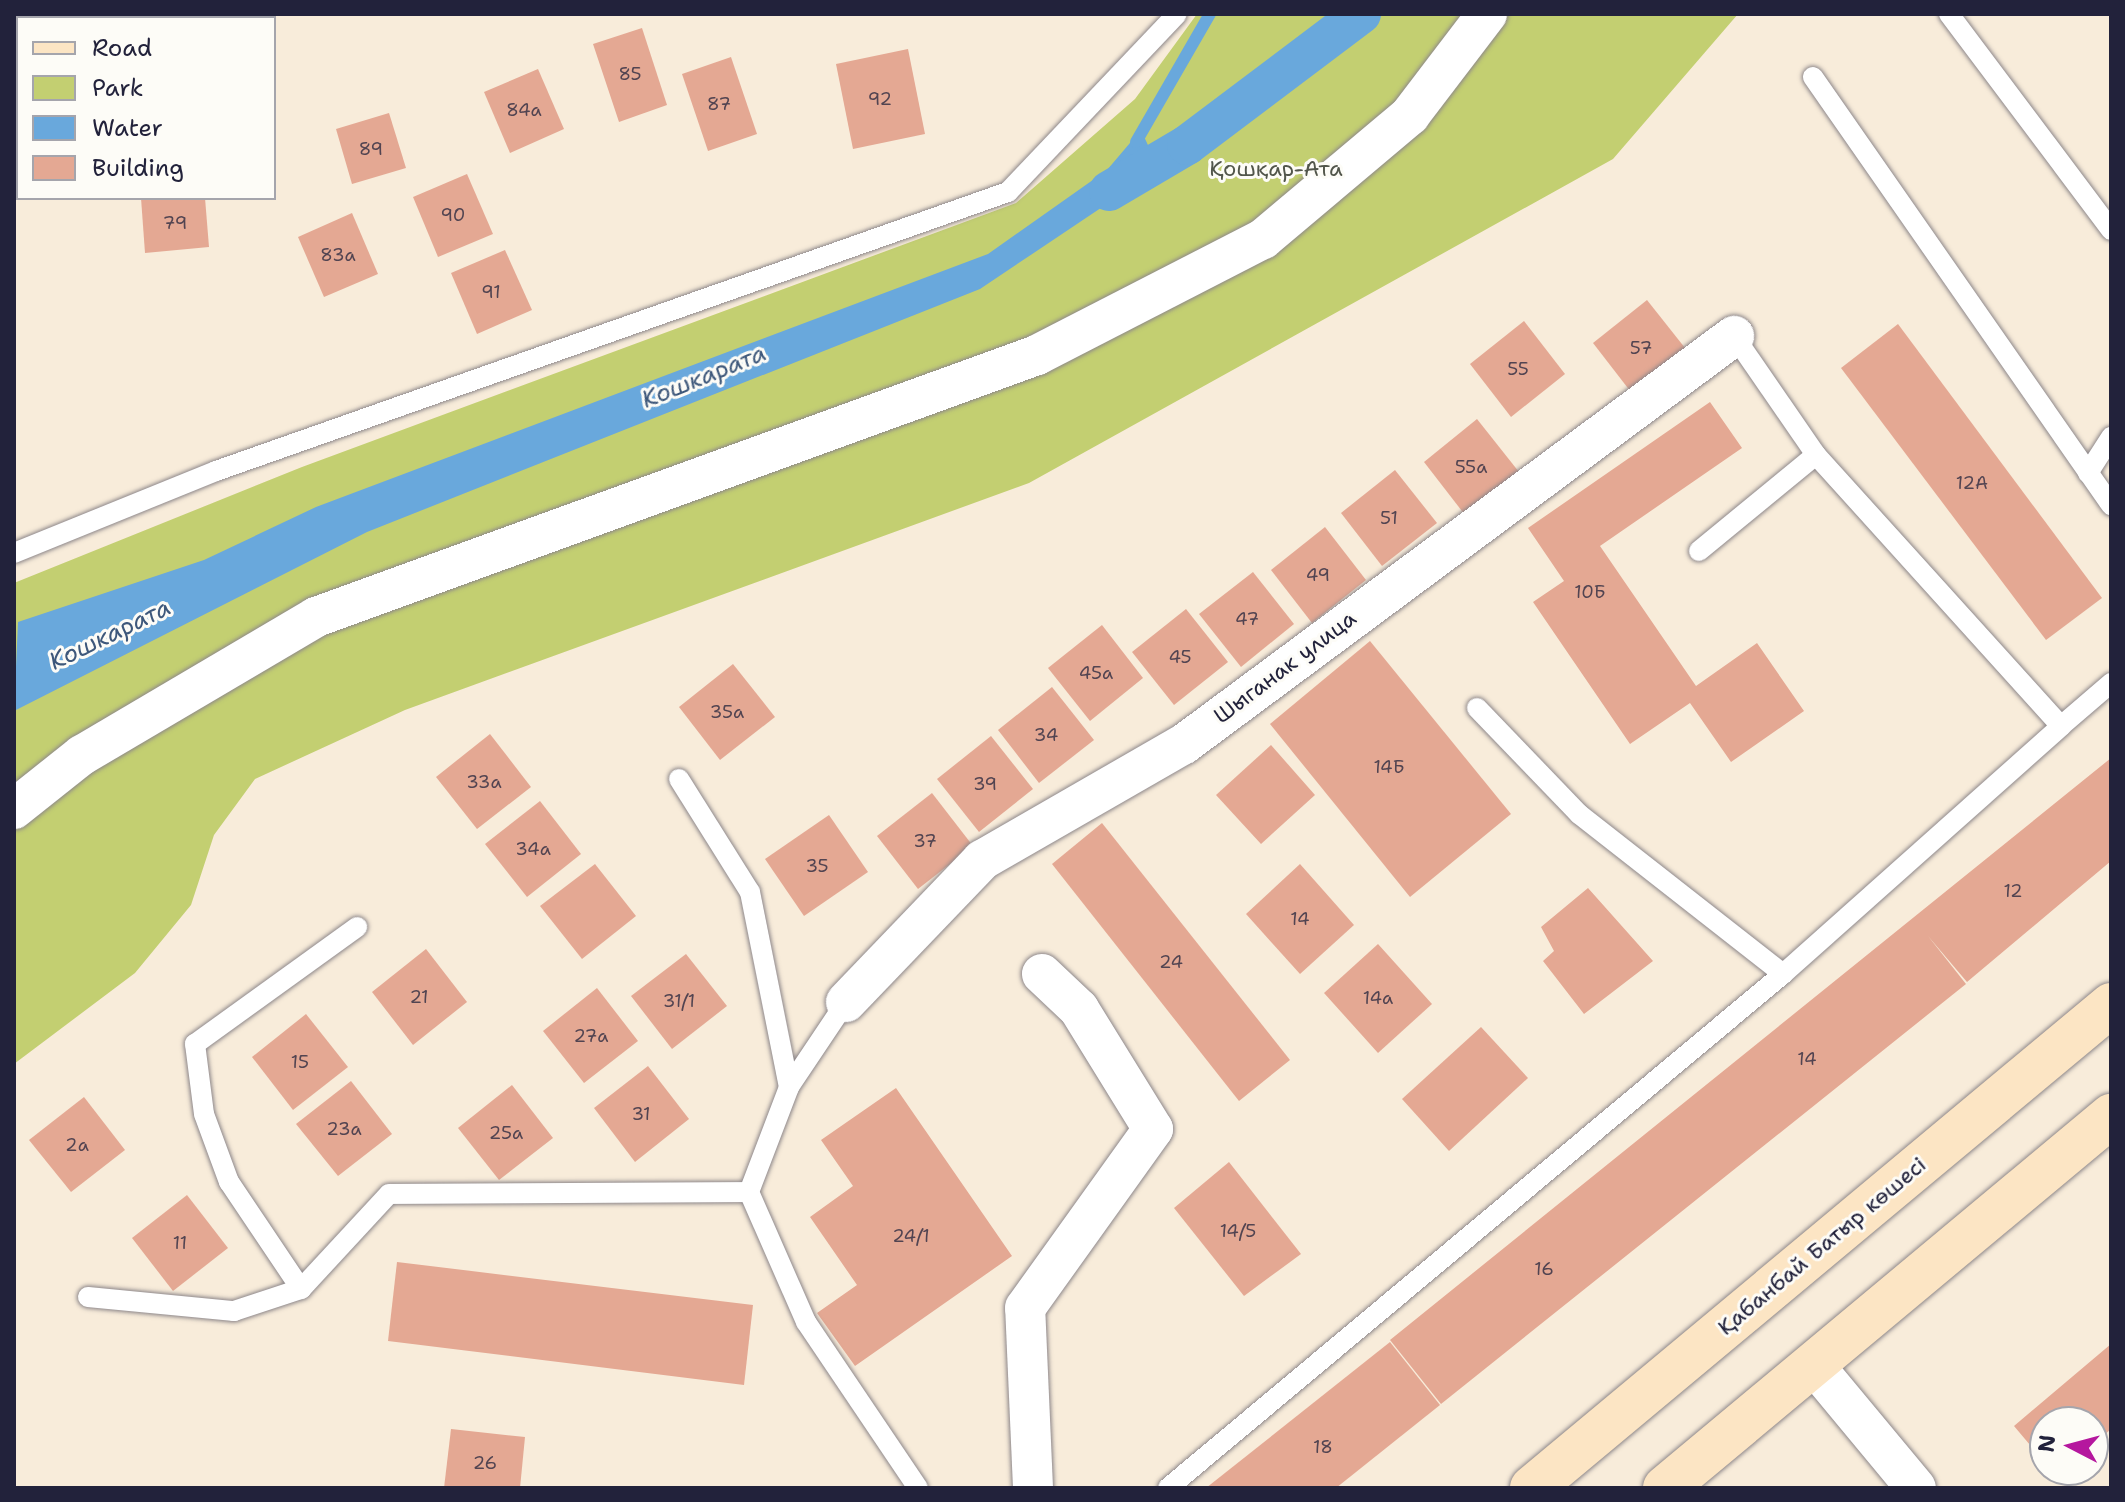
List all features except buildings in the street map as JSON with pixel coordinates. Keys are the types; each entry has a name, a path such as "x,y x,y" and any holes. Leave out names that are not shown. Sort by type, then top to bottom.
{"main road":[{"name":"Қабанбай Батыр көшесі","path":"1532,1488 2111,1005"},
{"path":"1665,1488 2111,1116"}],"street":[{"path":"14,809 82,755 316,617 1037,355 1263,239 1410,115 1487,14"},
{"name":"Шыганак улица","path":"846,1002 982,860 1184,744 1734,336"},
{"path":"1033,1488 1025,1308 1153,1129 1079,1009 1042,974"},
{"path":"1813,1364 1916,1488"}],"lane":[{"path":"14,553 216,471 1008,192 1177,14"},
{"path":"1949,14 2111,230"},
{"path":"1813,77 2111,505"},
{"path":"1734,336 1816,455 2061,726"},
{"path":"2088,473 2111,437"},
{"path":"1699,551 1816,455"},
{"path":"1168,1488 1783,974 2111,683"},
{"path":"1477,708 1579,814 1783,974"},
{"path":"679,779 750,892 789,1087"},
{"path":"301,1289 229,1182 204,1114 195,1044 357,927"},
{"path":"846,1002 789,1087 749,1192 806,1322 918,1488"},
{"path":"88,1297 234,1311 301,1289 389,1194 749,1192"}],"green space":[{"name":"Қошқар-Ата","path":"1197,14 1738,14 1613,159 1029,483 405,710 255,779 214,835 191,905 135,973 14,1064 14,583 302,467 1016,203 1135,99"}],"water":[{"path":"1141,130 1159,169 980,289 367,532 14,711 18,622 204,560 316,507 988,254 1107,170"}],"waterway":[{"path":"1136,142 1210,14"},
{"name":"Кошкарата","path":"1109,191 1187,145 1361,14"}]}
